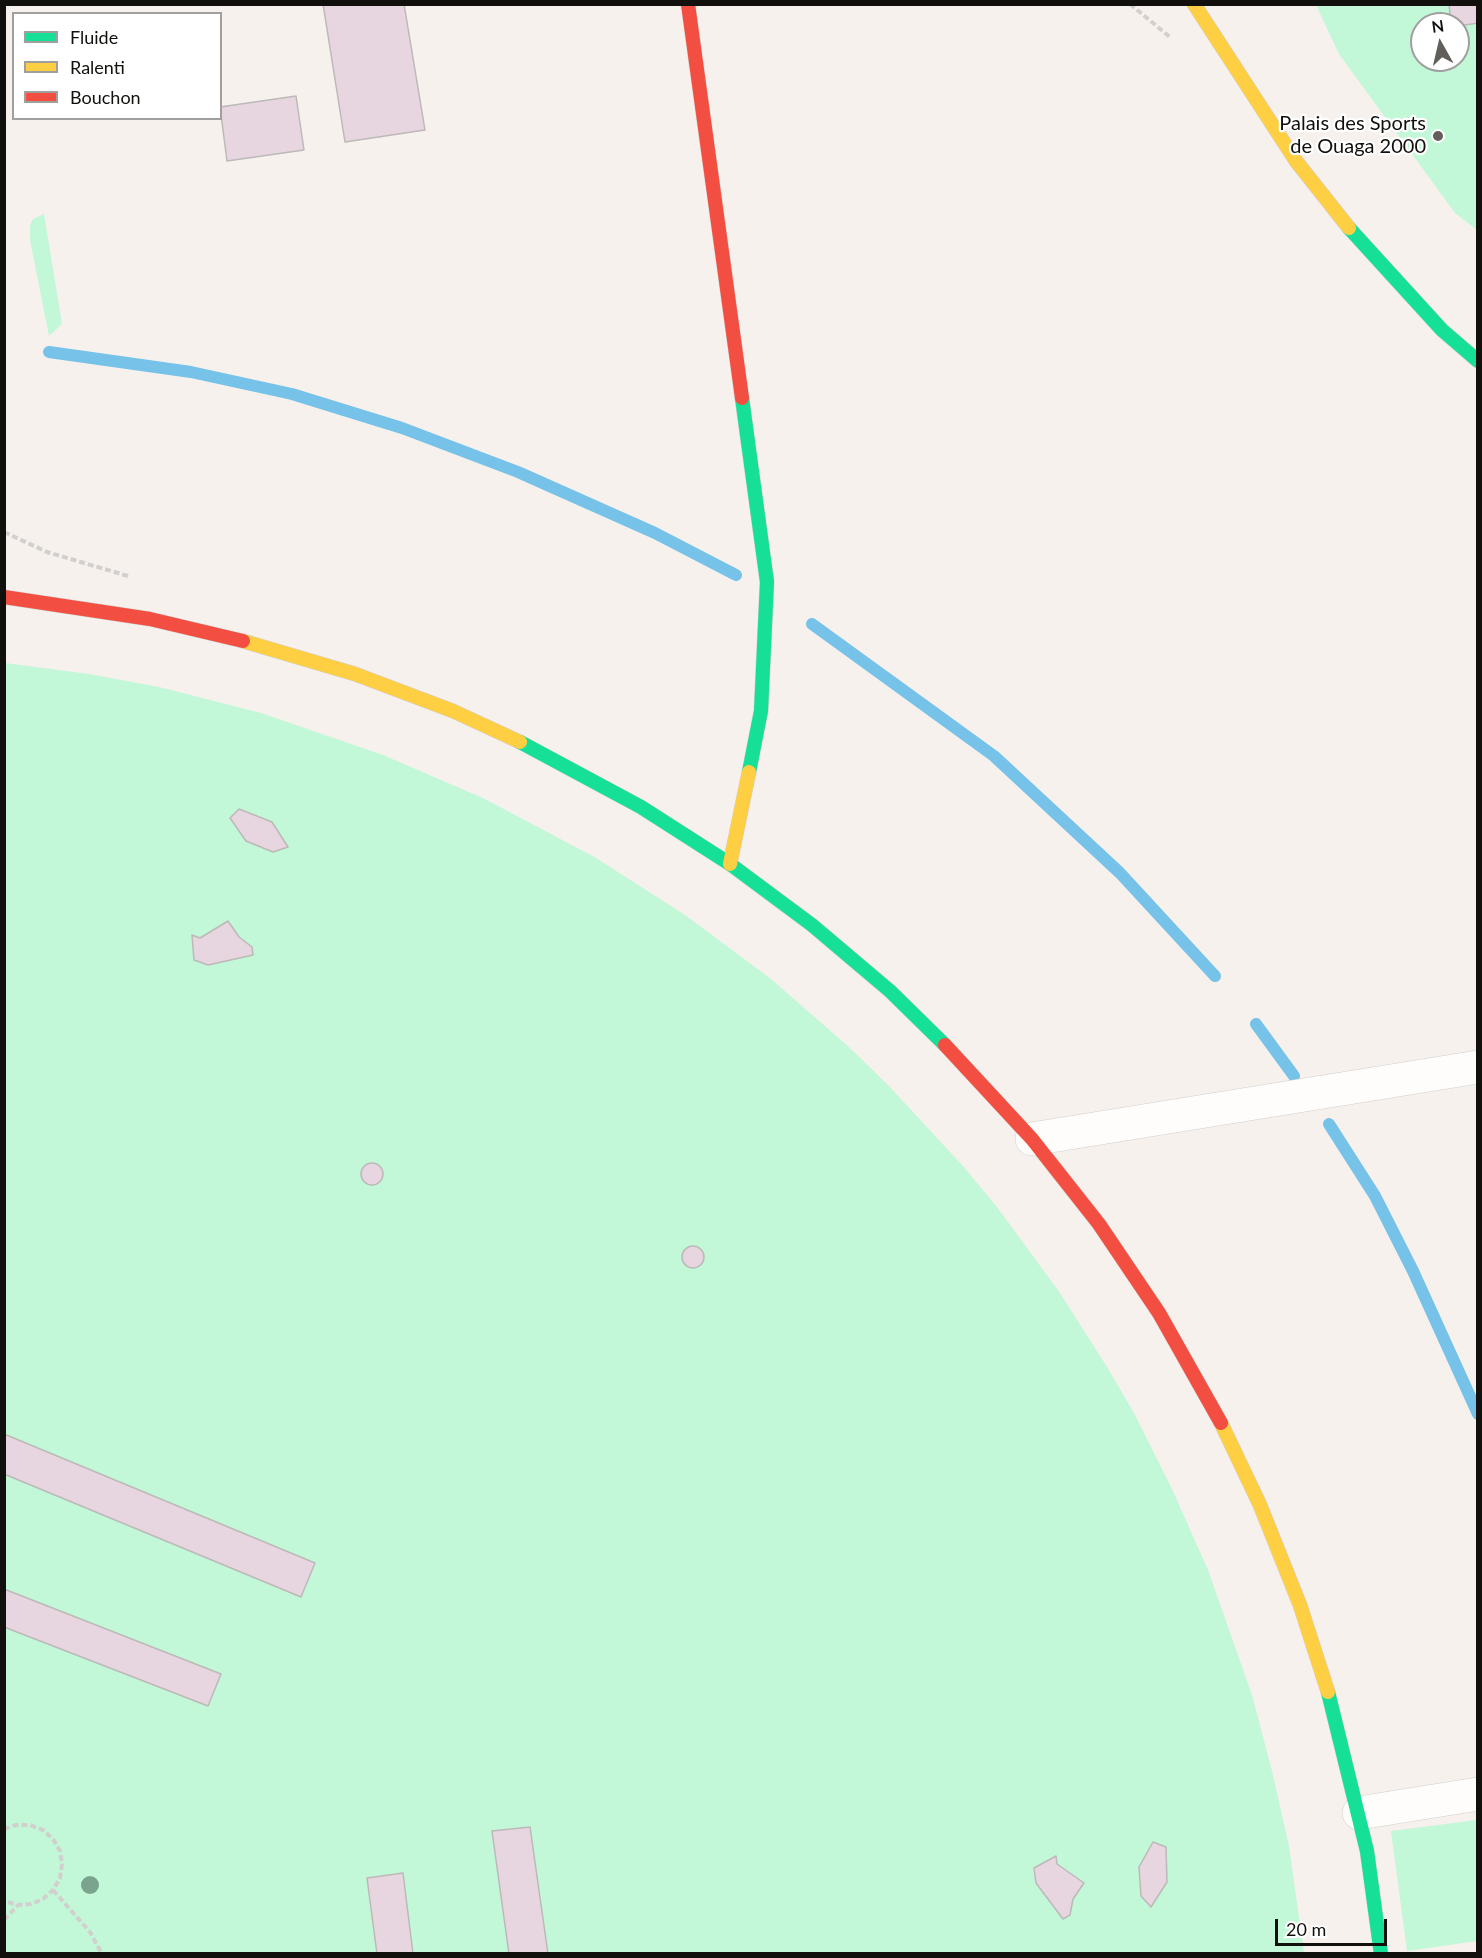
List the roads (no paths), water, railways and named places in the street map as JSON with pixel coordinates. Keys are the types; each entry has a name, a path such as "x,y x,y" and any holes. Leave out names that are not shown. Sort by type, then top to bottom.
{"main road":[{"path":"688,4 767,582 761,711 730,864"},
{"path":"1194,4 1296,161 1340,218 1442,330 1478,361"},
{"path":"22,587 47,602"},
{"path":"4,597 150,619 253,643 354,674 453,711 549,756 641,807 730,864 812,925 890,991 963,1063 1032,1139 1099,1224 1159,1313 1238,1456 1300,1605 1334,1708 1359,1813 1373,1890 1381,1953"}],"street":[{"path":"1032,1139 1478,1067"},
{"path":"1359,1813 1478,1794"}],"waterway":[{"path":"49,352 191,372 292,394 402,428 518,472 655,533 736,575"},
{"path":"812,624 994,756 1120,873 1215,976"},
{"path":"1256,1024 1294,1076"},
{"path":"1329,1124 1375,1196 1413,1271 1478,1414"}],"place":[{"name":"Palais des Sports de Ouaga 2000","path":"1438,136"}]}
